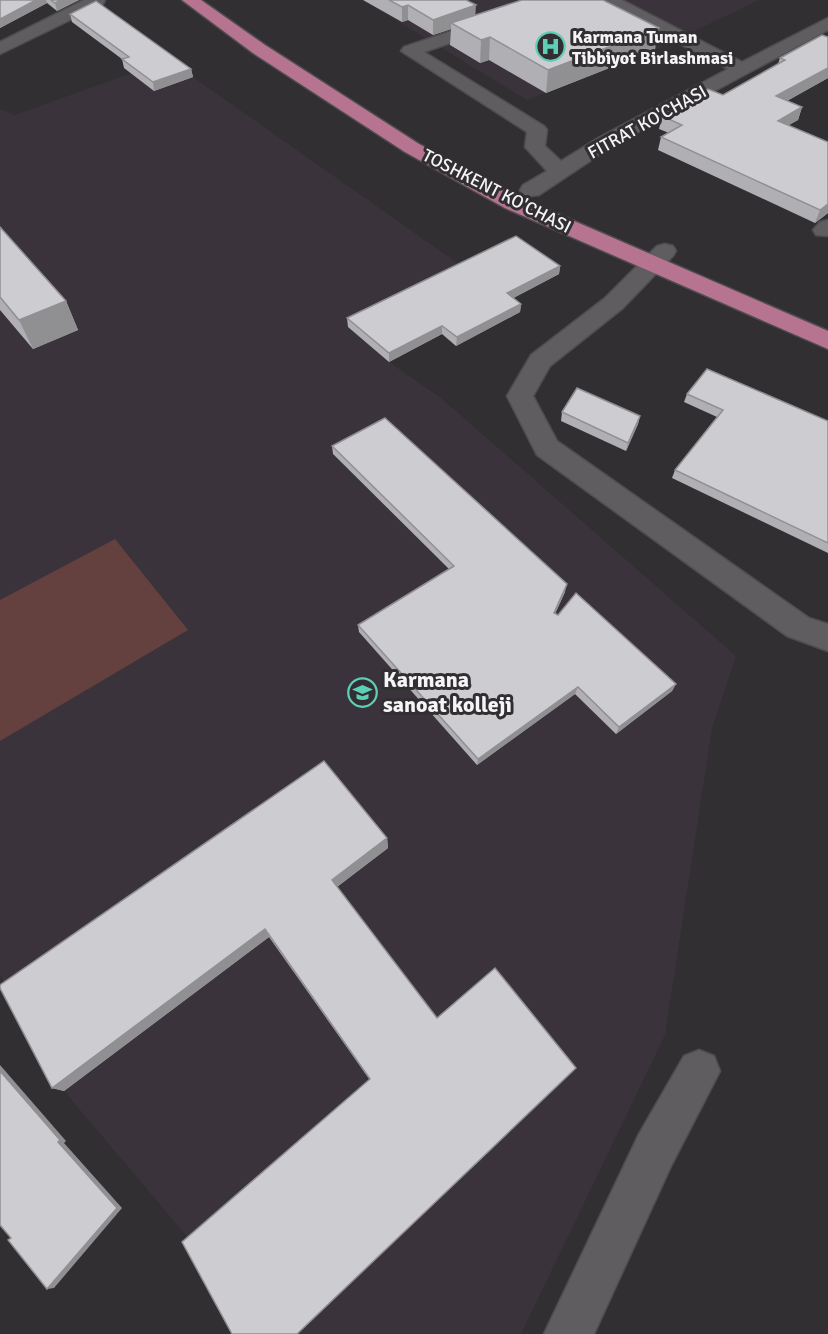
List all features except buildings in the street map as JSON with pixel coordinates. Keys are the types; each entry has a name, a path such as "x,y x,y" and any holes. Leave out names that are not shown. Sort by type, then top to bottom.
{"highway":[{"name":"TOSHKENT KO'CHASI","path":"190,0 259,49 412,148 513,203 828,321"},
{"name":"TOSHKENT KO'CHASI","path":"214,0 440,145 531,190 658,258 828,341"}],"street":[{"path":"0,49 98,0"},
{"path":"559,0 410,51 537,130 535,147 560,172"},
{"path":"609,0 742,69"},
{"path":"481,10 500,20"},
{"name":"FITRAT KO'CHASI","path":"531,190 608,141 828,23"},
{"path":"658,258 614,303 540,361 520,396 547,448 798,627 828,638"},
{"path":"568,1334 655,1150 699,1071"}],"shaded area":[{"name":"Karmana Tuman Tibbiyot Birlashmasi","path":"363,0 759,0 651,52 527,100"},
{"name":"Karmana sanoat kolleji","path":"132,73 155,91 193,77 466,269 348,327 389,362 441,398 736,656 712,728 665,1035 521,1334 242,1334 190,1240 64,1091 0,974 0,109 15,115"},
{"path":"115,539 188,630 0,741 0,600"}],"place":[{"name":"Karmana Tuman Tibbiyot Birlashmasi","path":"551,47"},
{"name":"Karmana sanoat kolleji","path":"362,692"}]}
